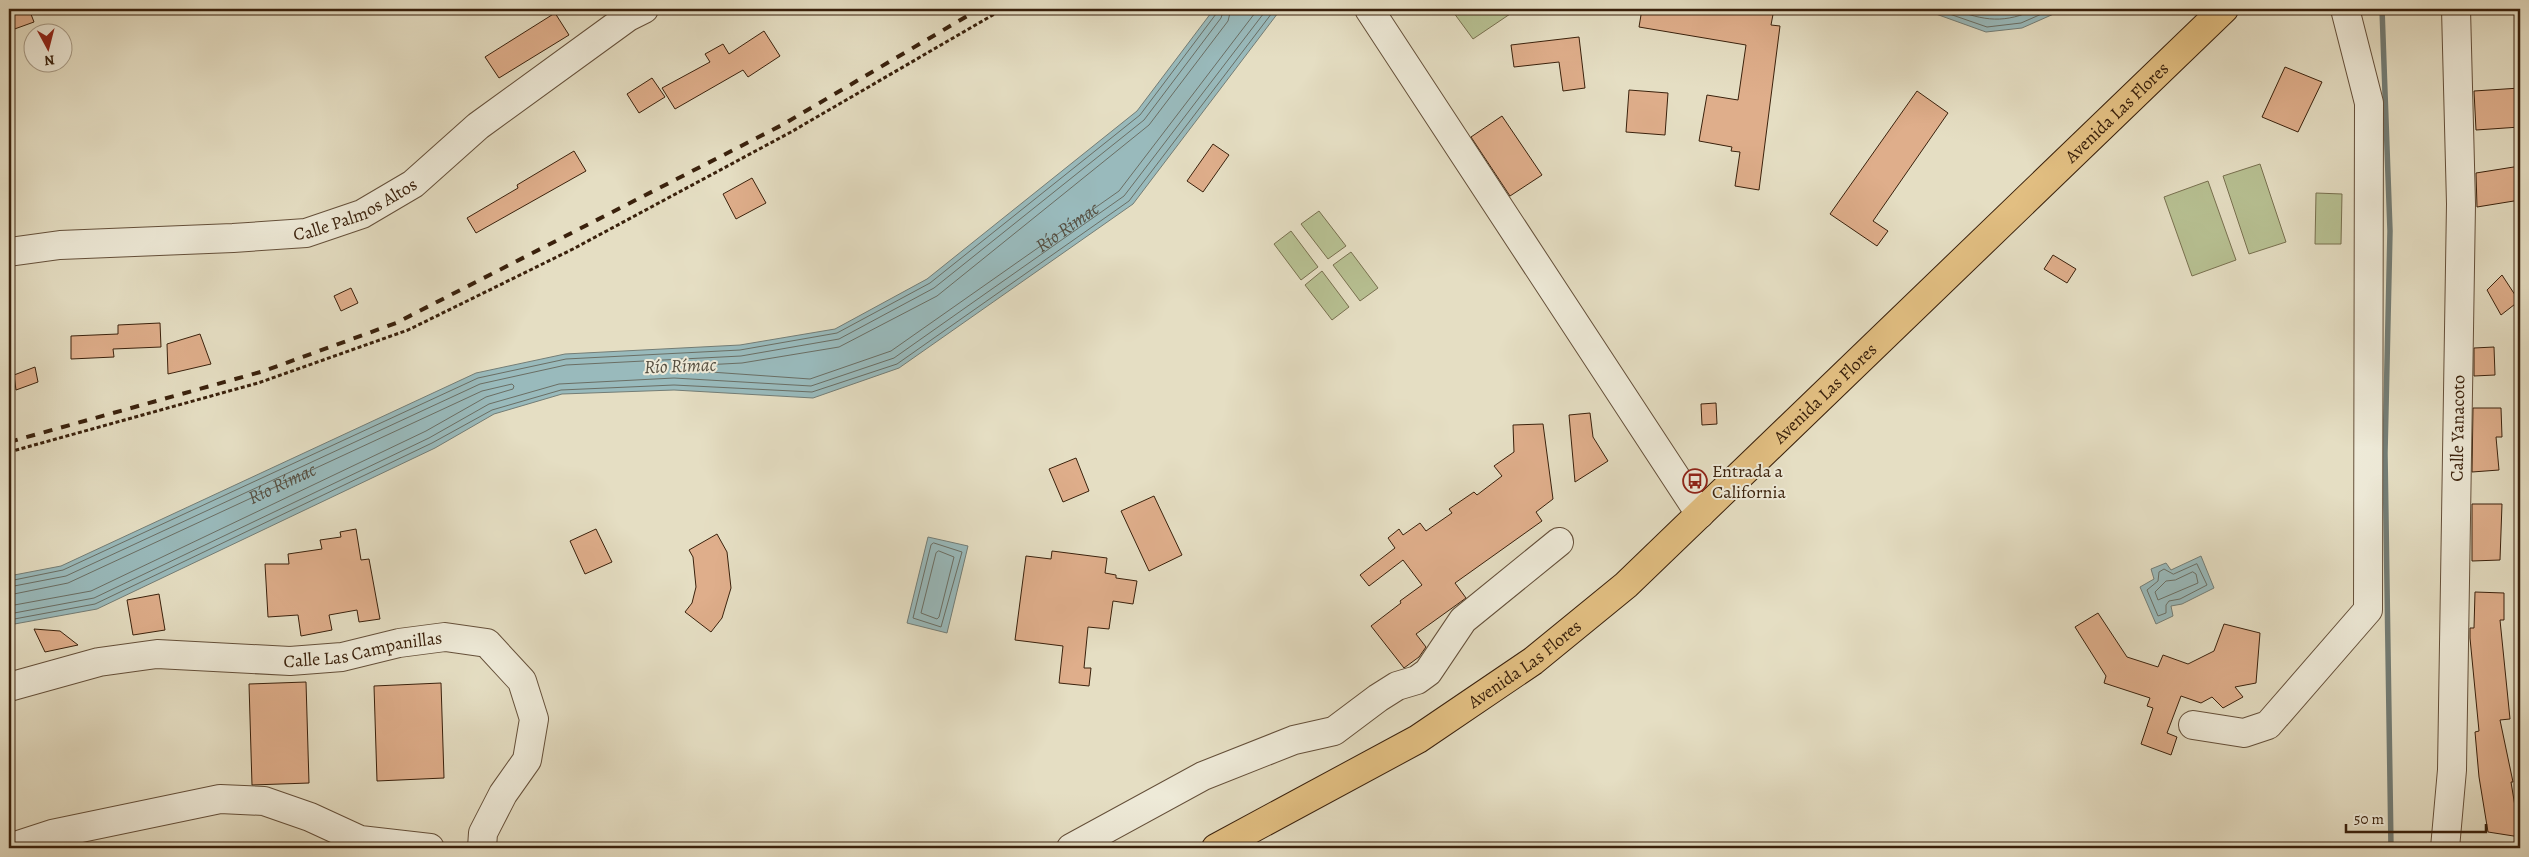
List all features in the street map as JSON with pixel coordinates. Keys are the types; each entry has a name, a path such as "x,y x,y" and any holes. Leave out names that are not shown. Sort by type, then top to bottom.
{"highway":[{"name":"Avenida Las Flores","path":"1216,848 1418,739 1534,661 1626,585 2224,9"}],"street":[{"path":"1369,9 1700,514"},
{"path":"2193,725 2244,733 2268,725 2368,610 2369,103 2346,9"},
{"name":"Calle Yanacoto","path":"2445,848 2452,770 2461,214 2456,9"},
{"name":"Calle Palmos Altos","path":"9,252 60,245 232,238 306,232 362,214 413,184 478,126 640,10"},
{"path":"9,270 60,245"},
{"path":"1071,848 1203,776 1294,740 1334,731 1397,686 1417,680 1428,672 1463,620 1559,542"},
{"name":"Calle Las Campanillas","path":"9,687 99,662 157,654 290,661 342,657 399,643 445,637 487,643 522,681 534,719 527,760 503,794 483,833 482,848"},
{"path":"9,848 52,834 220,799 264,802 310,817 360,840 430,848"}],"path":[{"path":"9,452 258,383 408,330 572,249 791,132 1003,9"}],"green space":[{"path":"1451,9 1511,9 1513,12 1473,39"},
{"path":"2260,164 2286,242 2249,254 2223,176"},
{"path":"2208,181 2236,260 2192,276 2164,197"},
{"path":"2316,193 2342,194 2341,244 2315,244"},
{"path":"1319,211 1346,246 1328,259 1301,224"},
{"path":"1291,231 1318,267 1301,280 1274,244"},
{"path":"1351,252 1378,288 1360,301 1333,265"},
{"path":"1322,271 1349,307 1332,320 1305,285"}],"water":[{"name":"Río Rímac","path":"1214,9 1281,9 1133,204 899,368 813,398 674,390 562,394 494,414 435,448 97,609 9,625 9,576 61,566 476,373 565,354 740,345 835,329 927,279 1137,111"},
{"path":"1922,9 2065,9 2022,28 1986,32"},
{"path":"928,537 968,546 947,633 907,623"},
{"path":"2201,556 2214,588 2182,604 2171,606 2173,616 2156,624 2140,587 2154,579 2151,569 2166,563 2171,570"}],"building":[{"path":"9,9 29,9 34,22 22,22 22,26 9,31"},
{"path":"1642,9 1774,9 1771,25 1780,26 1759,190 1735,186 1740,152 1731,151 1732,147 1699,141 1707,95 1738,100 1746,45 1639,27"},
{"path":"555,13 569,35 499,78 485,57"},
{"path":"764,31 780,56 748,77 743,70 675,109 662,88 710,62 705,54 723,44 729,54"},
{"path":"1579,37 1585,88 1563,91 1559,62 1514,67 1511,45"},
{"path":"2285,67 2322,82 2298,132 2262,117"},
{"path":"652,78 665,97 639,113 627,94"},
{"path":"2520,88 2520,127 2476,130 2474,91"},
{"path":"1629,90 1668,93 1665,135 1626,132"},
{"path":"1917,91 1948,113 1873,221 1888,231 1877,246 1830,214"},
{"path":"1502,116 1542,175 1510,196 1471,137"},
{"path":"1213,144 1229,155 1203,192 1187,181"},
{"path":"574,151 586,171 476,233 467,218 518,188 517,185"},
{"path":"2520,166 2520,200 2477,207 2476,173"},
{"path":"752,178 766,203 736,219 723,194"},
{"path":"2053,255 2076,269 2067,283 2044,269"},
{"path":"2502,275 2519,301 2501,315 2487,290"},
{"path":"351,288 358,303 341,311 334,296"},
{"path":"160,323 161,347 113,349 114,357 71,359 71,336 118,334 118,325"},
{"path":"200,334 211,364 168,374 167,344"},
{"path":"2494,347 2495,375 2474,376 2474,348"},
{"path":"35,367 38,382 16,390 14,375"},
{"path":"1716,403 1717,424 1702,425 1701,404"},
{"path":"2473,408 2501,408 2502,437 2496,437 2499,470 2472,472"},
{"path":"1590,413 1593,437 1608,461 1575,482 1569,415"},
{"path":"1543,424 1553,499 1536,512 1542,521 1455,583 1466,598 1416,634 1426,647 1419,657 1404,668 1371,626 1422,585 1403,560 1369,586 1360,575 1395,548 1388,538 1399,529 1403,535 1420,523 1426,531 1452,513 1449,509 1474,492 1477,495 1502,476 1494,466 1514,452 1513,425"},
{"path":"1076,458 1089,491 1063,502 1049,469"},
{"path":"1154,496 1182,555 1149,571 1121,511"},
{"path":"2472,504 2502,504 2500,560 2472,561"},
{"path":"356,529 361,560 369,559 380,619 359,622 357,610 329,615 332,630 301,636 298,615 268,617 265,564 289,564 288,554 322,549 320,540 341,537 340,532"},
{"path":"596,529 612,562 585,574 570,541"},
{"path":"717,534 727,552 731,588 722,618 711,632 685,612 692,603 696,587 693,557 689,550"},
{"path":"1052,551 1107,558 1105,573 1116,575 1116,578 1137,581 1133,604 1113,601 1109,629 1088,627 1084,668 1091,668 1089,686 1059,683 1063,646 1015,640 1026,556 1051,559"},
{"path":"2475,592 2504,593 2504,620 2500,620 2510,719 2500,720 2513,782 2511,782 2520,837 2488,832 2479,777 2475,732 2479,731 2470,628 2474,628"},
{"path":"159,594 165,630 133,635 127,600"},
{"path":"2098,613 2127,657 2158,667 2163,655 2188,664 2214,651 2224,624 2260,633 2256,683 2235,687 2243,697 2223,708 2212,697 2201,703 2181,696 2167,733 2177,737 2171,755 2141,744 2153,708 2147,706 2150,698 2104,683 2106,676 2075,627"},
{"path":"34,629 60,631 78,645 45,652"},
{"path":"306,682 309,783 252,785 249,684"},
{"path":"441,683 444,778 377,781 374,686"}],"waterway":[{"path":"2382,9 2390,231 2385,453 2391,848"}],"railway":[{"path":"9,442 264,371 396,323 782,125 979,9"}],"place":[{"name":"Entrada a California","path":"1695,481"}]}
